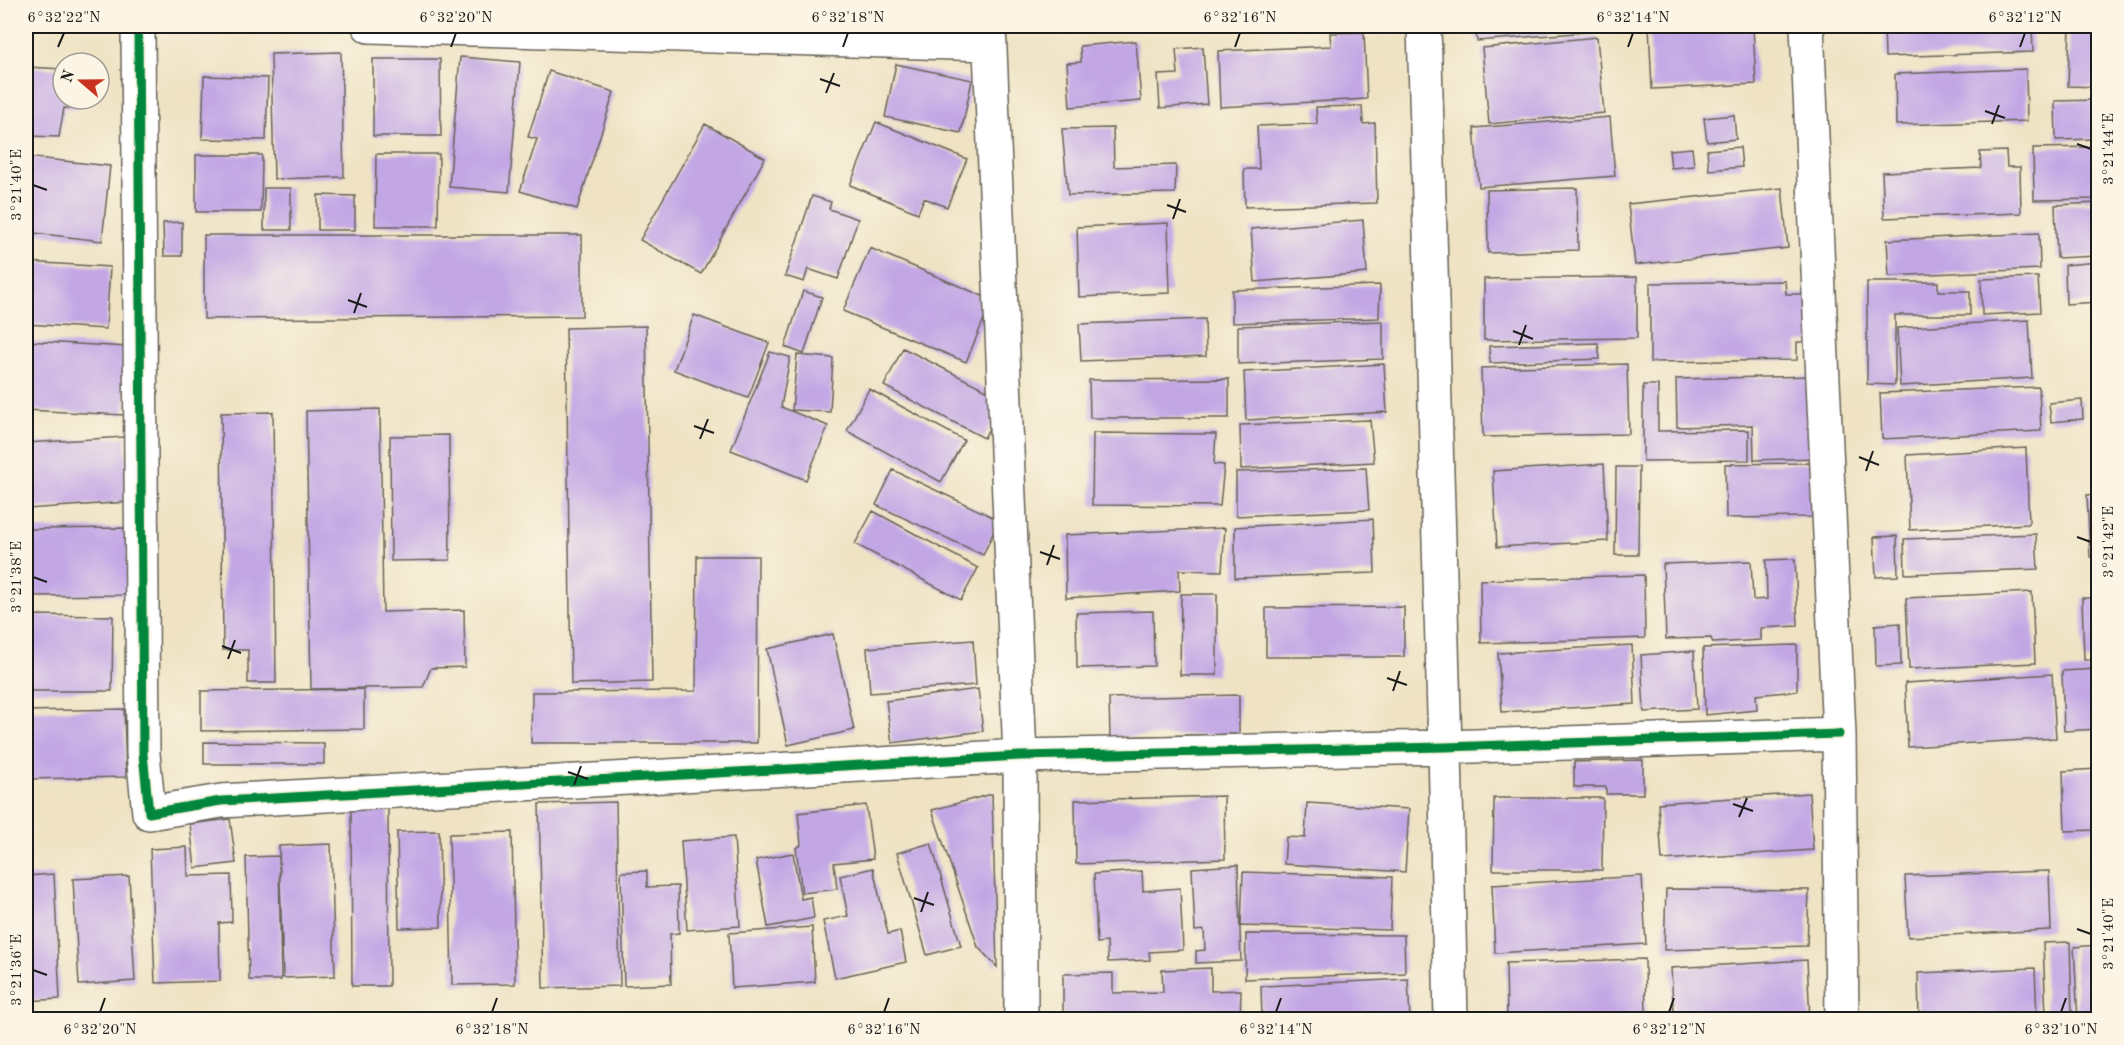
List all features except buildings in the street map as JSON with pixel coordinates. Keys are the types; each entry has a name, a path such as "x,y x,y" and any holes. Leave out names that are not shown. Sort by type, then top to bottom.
{"street":[{"path":"138,26 143,754 148,813 221,801 1020,756 1445,747 1839,734"},
{"path":"369,26 989,35 1020,756 1021,1020"},
{"path":"1424,26 1445,747 1450,1020"},
{"path":"1807,26 1839,734 1842,1020"}],"cycle path":[{"path":"138,26 143,754 149,813 221,801 1020,756 1445,747 1839,734"}]}
